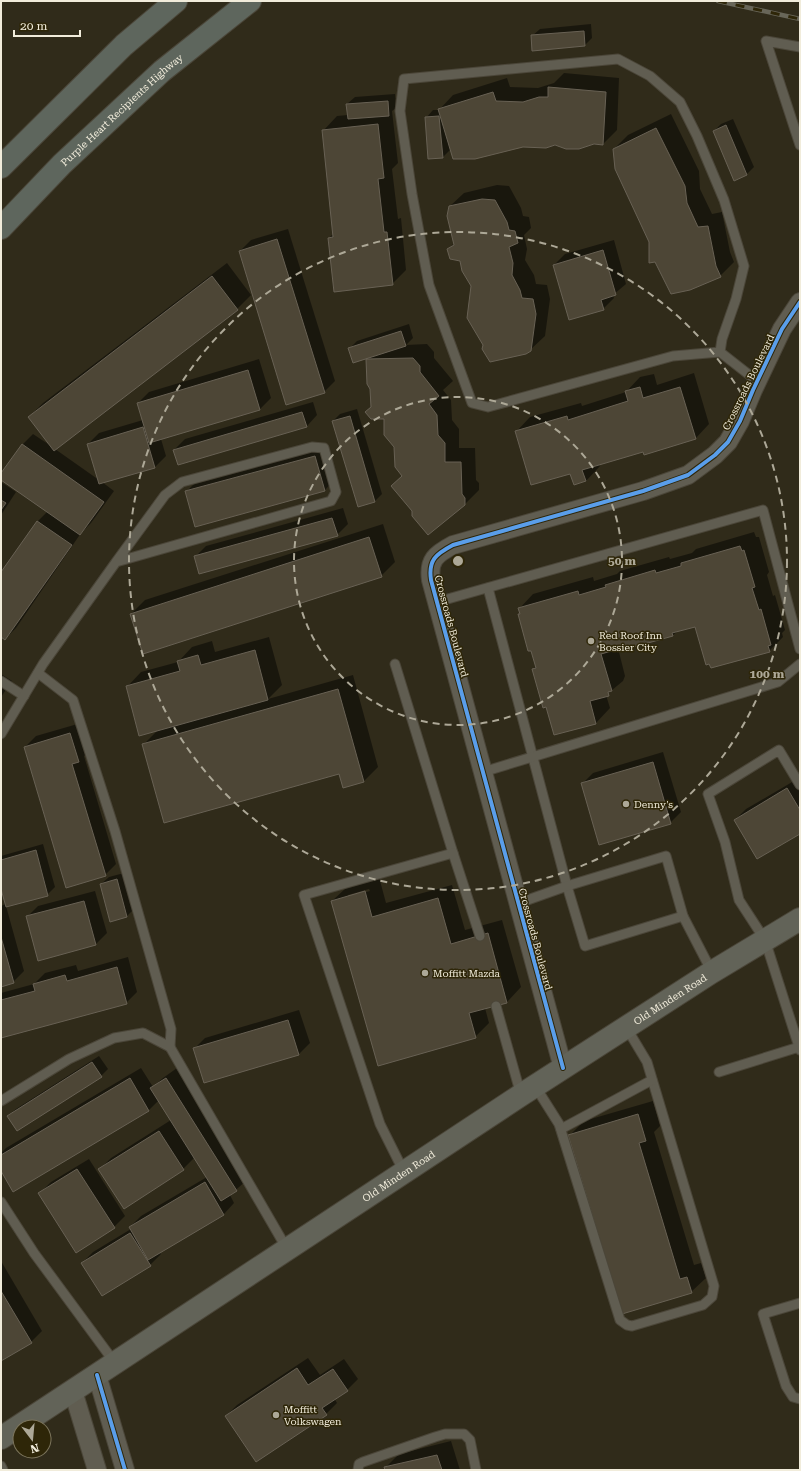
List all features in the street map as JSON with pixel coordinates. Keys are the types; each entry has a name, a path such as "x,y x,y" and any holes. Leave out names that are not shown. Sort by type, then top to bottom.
{"highway":[{"path":"1,167 124,45 176,1"},
{"name":"Purple Heart Recipients Highway","path":"1,228 62,164 162,71 250,1"}],"main road":[{"name":"Old Minden Road","path":"1,1438 528,1090 712,972 800,919"}],"street":[{"name":"Crossroads Boulevard","path":"563,1068 429,569 433,559 442,551 468,540 643,491 688,475 715,455 728,442 740,422 757,381 782,329 800,302"},
{"path":"97,1376 125,1470"},
{"path":"73,1391 97,1470"}],"lane":[{"path":"800,47 766,41 800,145"},
{"path":"720,352 722,339 736,299 744,266 724,200 697,136 680,102 650,76 618,59 404,79 400,111 412,194 430,285 472,403 488,407 673,356 720,352 757,381"},
{"path":"1,734 38,672 116,562 165,495 182,482 312,447 324,448 336,492 330,501 116,562"},
{"path":"437,602 763,510 800,649"},
{"path":"488,588 567,886 585,946 683,916"},
{"path":"394,664 480,936"},
{"path":"483,772 778,682 800,664"},
{"path":"38,672 73,700 115,830 171,1029 170,1048"},
{"path":"1,681 24,696"},
{"path":"719,1072 799,1049 795,1021 765,940 739,900 725,842 708,794 779,750 800,785"},
{"path":"404,1172 380,1124 304,895 453,853"},
{"path":"518,903 567,886 666,856 683,916 712,972"},
{"path":"496,1006 528,1090 561,1129 620,1320 627,1325 632,1326 703,1305 712,1297 714,1286 647,1062 626,1027"},
{"path":"1,1101 69,1059 114,1038 143,1033 170,1048 250,1188 287,1249"},
{"path":"561,1129 652,1080"},
{"path":"1,1202 34,1253 115,1363"},
{"path":"800,1303 763,1314 786,1386 793,1397 800,1400"},
{"path":"358,1470 359,1464 363,1462 428,1439 445,1434 464,1434 470,1440 476,1470"},
{"path":"1,1466 4,1470"}],"building":[{"path":"584,31 585,46 532,51 531,35"},
{"path":"548,87 606,92 603,145 594,144 579,149 566,149 555,145 546,148 523,147 475,159 453,159 438,109 493,92 496,101 523,102 539,97 548,97"},
{"path":"388,101 389,116 348,119 346,104"},
{"path":"439,116 443,158 428,159 425,117"},
{"path":"378,124 384,178 378,179 384,232 387,232 393,285 334,292 328,238 333,237 322,130"},
{"path":"726,125 747,175 734,181 713,131"},
{"path":"656,128 685,186 687,203 698,227 708,226 716,266 721,277 690,290 671,294 655,262 649,263 649,242 615,169 613,149"},
{"path":"482,199 495,200 507,222 509,230 515,231 518,243 509,247 513,263 512,275 520,290 522,298 533,299 536,314 531,351 526,354 490,362 482,349 483,345 467,318 471,286 462,271 460,261 450,259 447,249 454,245 447,216 449,206"},
{"path":"277,239 325,393 286,405 239,251"},
{"path":"603,250 616,295 601,300 604,310 569,320 553,265"},
{"path":"212,276 238,310 54,451 28,417"},
{"path":"401,331 406,346 353,363 348,348"},
{"path":"413,358 420,366 420,372 439,396 429,404 437,415 438,435 445,443 445,462 461,462 462,494 465,498 465,505 428,535 412,516 412,511 391,486 402,476 395,467 394,447 384,435 384,419 371,419 365,412 371,407 370,389 367,384 366,359"},
{"path":"248,370 260,410 149,443 137,403"},
{"path":"640,387 643,398 680,387 696,439 644,455 643,452 582,470 586,481 574,485 570,474 531,485 515,431 567,416 568,420 628,401 625,391"},
{"path":"302,412 307,427 178,465 173,450"},
{"path":"350,416 375,502 358,507 332,421"},
{"path":"143,427 155,468 99,484 87,444"},
{"path":"22,444 104,502 80,535 1,480 1,473"},
{"path":"315,456 325,491 195,527 185,491"},
{"path":"1,500 6,503 1,510"},
{"path":"332,518 338,536 199,574 194,556"},
{"path":"37,521 72,545 5,640 1,637 1,572"},
{"path":"369,537 382,577 143,654 130,614"},
{"name":"Red Roof Inn Bossier City","path":"740,546 742,551 744,550 755,587 752,588 759,610 761,609 771,645 768,646 770,652 711,668 709,664 706,665 695,627 672,633 673,636 623,650 622,648 601,654 612,691 608,692 609,696 590,701 596,724 554,735 546,707 543,708 532,669 536,668 531,651 528,651 518,614 520,614 518,608 578,591 579,595 606,587 605,585 655,570 656,573 681,566 681,563"},
{"path":"255,650 268,700 139,736 126,686 180,671 177,661 198,655 201,665"},
{"path":"338,689 364,782 343,788 339,774 164,823 142,744"},
{"path":"70,733 79,762 72,764 106,876 66,888 24,747"},
{"name":"Denny's","path":"653,762 671,824 599,845 581,783"},
{"path":"787,788 800,810 800,834 757,859 734,820"},
{"path":"36,850 48,896 6,907 1,889 1,860"},
{"path":"117,879 127,917 110,922 100,884"},
{"name":"Moffitt Mazda","path":"365,891 372,917 438,898 451,944 488,933 507,1003 469,1013 476,1038 378,1066 331,901"},
{"path":"84,901 96,945 38,961 26,916"},
{"path":"1,937 14,983 1,987"},
{"path":"117,967 127,1004 1,1038 1,1000 35,991 33,984 65,975 67,981"},
{"path":"288,1020 299,1055 204,1083 193,1048"},
{"path":"92,1062 102,1077 17,1131 7,1116"},
{"path":"130,1078 149,1111 13,1192 1,1171 1,1155"},
{"path":"166,1078 237,1191 221,1201 150,1088"},
{"path":"638,1114 646,1141 639,1143 680,1279 687,1277 692,1293 622,1314 568,1135"},
{"path":"159,1131 184,1170 124,1209 98,1169"},
{"path":"77,1169 115,1228 76,1253 38,1193"},
{"path":"205,1182 224,1215 148,1260 129,1227"},
{"path":"130,1233 151,1266 102,1296 81,1263"},
{"path":"1,1291 32,1343 1,1361"},
{"name":"Moffitt Volkswagen","path":"297,1368 308,1385 333,1369 348,1391 322,1408 327,1415 256,1462 225,1416"},
{"path":"437,1455 442,1470 385,1470 384,1467"}],"railway":[{"path":"718,1 800,19"}],"cycle path":[{"path":"563,1068 431,580 430,573 432,563 434,558 442,551 453,545 643,491 688,475 715,455 728,442 740,421 782,329 800,302"},
{"path":"97,1375 125,1470"}],"place":[{"name":"Red Roof Inn Bossier City","path":"591,641"},
{"name":"Denny's","path":"626,804"},
{"name":"Moffitt Mazda","path":"425,973"},
{"name":"Moffitt Volkswagen","path":"276,1415"}]}
